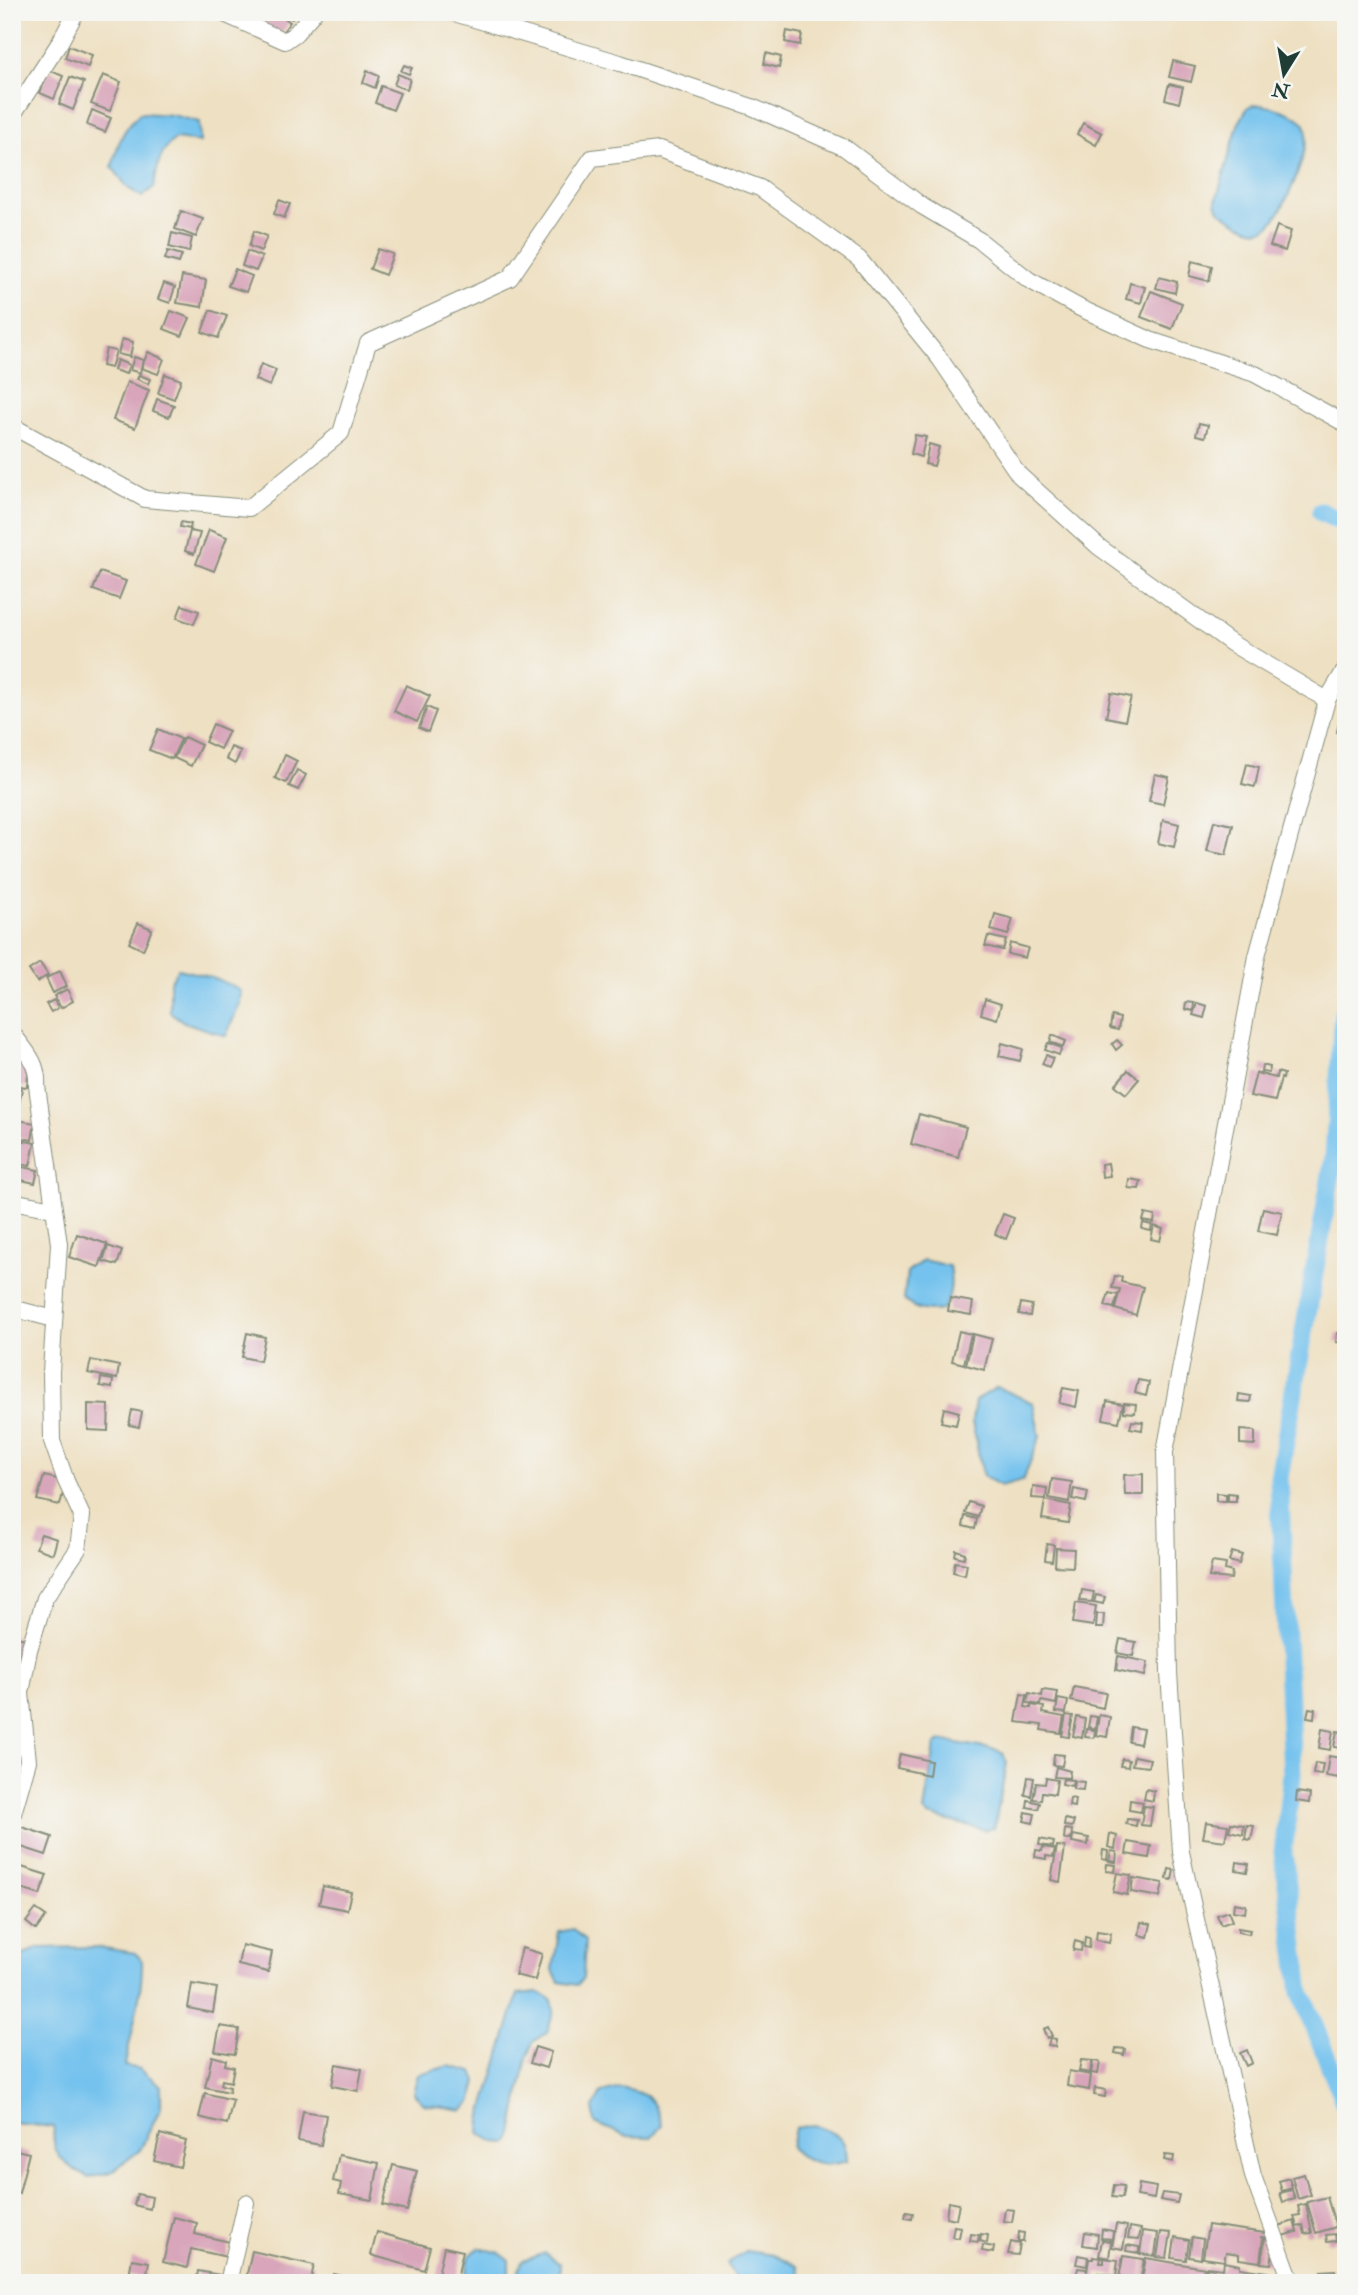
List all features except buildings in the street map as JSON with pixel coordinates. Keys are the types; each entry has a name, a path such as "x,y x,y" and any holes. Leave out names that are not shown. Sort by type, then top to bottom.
{"street":[{"path":"12,116 76,12"},
{"path":"220,12 285,41 295,34 314,12"},
{"path":"451,12 752,107 845,148 922,206 979,240 1030,280 1060,297 1150,340 1255,374 1346,424"},
{"path":"12,426 145,499 249,508 341,433 368,343 510,278 592,158 659,150 760,188 859,259 940,359 1019,475 1099,547 1231,643 1327,700"},
{"path":"1292,2283 1253,2176 1181,1852 1169,1673 1165,1452 1257,956 1327,700 1346,668"},
{"path":"12,1033 31,1055 37,1075 59,1244 51,1372 52,1441 82,1516 78,1549 45,1598 29,1650 22,1693 29,1761 12,1817"},
{"path":"12,1201 53,1209"},
{"path":"12,1308 54,1319"},
{"path":"228,2283 246,2203"}],"water":[{"path":"1253,105 1274,108 1297,118 1306,127 1307,136 1300,165 1287,199 1271,224 1260,230 1239,224 1219,210 1216,201 1238,125 1248,107"},
{"path":"140,113 172,115 199,122 200,142 175,139 165,149 160,160 154,187 142,197 128,188 112,167 121,137"},
{"path":"178,969 219,980 241,991 240,1003 226,1036 184,1022 170,1012 170,982"},
{"path":"923,1260 949,1266 950,1289 942,1310 922,1310 904,1300 907,1273"},
{"path":"997,1387 1033,1403 1040,1437 1023,1480 1001,1486 983,1476 972,1422 975,1401"},
{"path":"938,1742 997,1750 1003,1754 1007,1763 994,1828 986,1830 929,1816 924,1811 935,1746"},
{"path":"573,1929 585,1941 583,1978 577,1985 559,1982 553,1970 559,1932"},
{"path":"98,1947 135,1953 142,1960 139,2000 125,2066 140,2069 161,2086 161,2107 140,2150 113,2171 89,2178 61,2159 53,2137 54,2127 12,2123 12,1961 38,1948"},
{"path":"538,1992 552,2000 554,2011 547,2032 533,2042 526,2062 511,2139 508,2143 494,2142 480,2133 481,2119 518,1994"},
{"path":"449,2066 473,2072 477,2082 471,2103 463,2110 424,2104 413,2093 418,2074"},
{"path":"621,2088 644,2095 653,2103 662,2126 651,2137 625,2136 595,2123 593,2108 601,2093"},
{"path":"814,2125 839,2137 845,2146 847,2161 817,2164 791,2148 795,2128"},
{"path":"478,2248 498,2252 509,2260 509,2283 465,2283 469,2257"},
{"path":"746,2251 773,2255 797,2266 802,2283 747,2283 736,2280 727,2264"},
{"path":"545,2253 560,2264 559,2283 515,2283 522,2261"}],"waterway":[{"path":"1321,512 1346,524"},
{"path":"1346,1006 1343,1015 1334,1157 1279,1478 1292,1774 1283,1853 1301,1992 1346,2107"}]}
